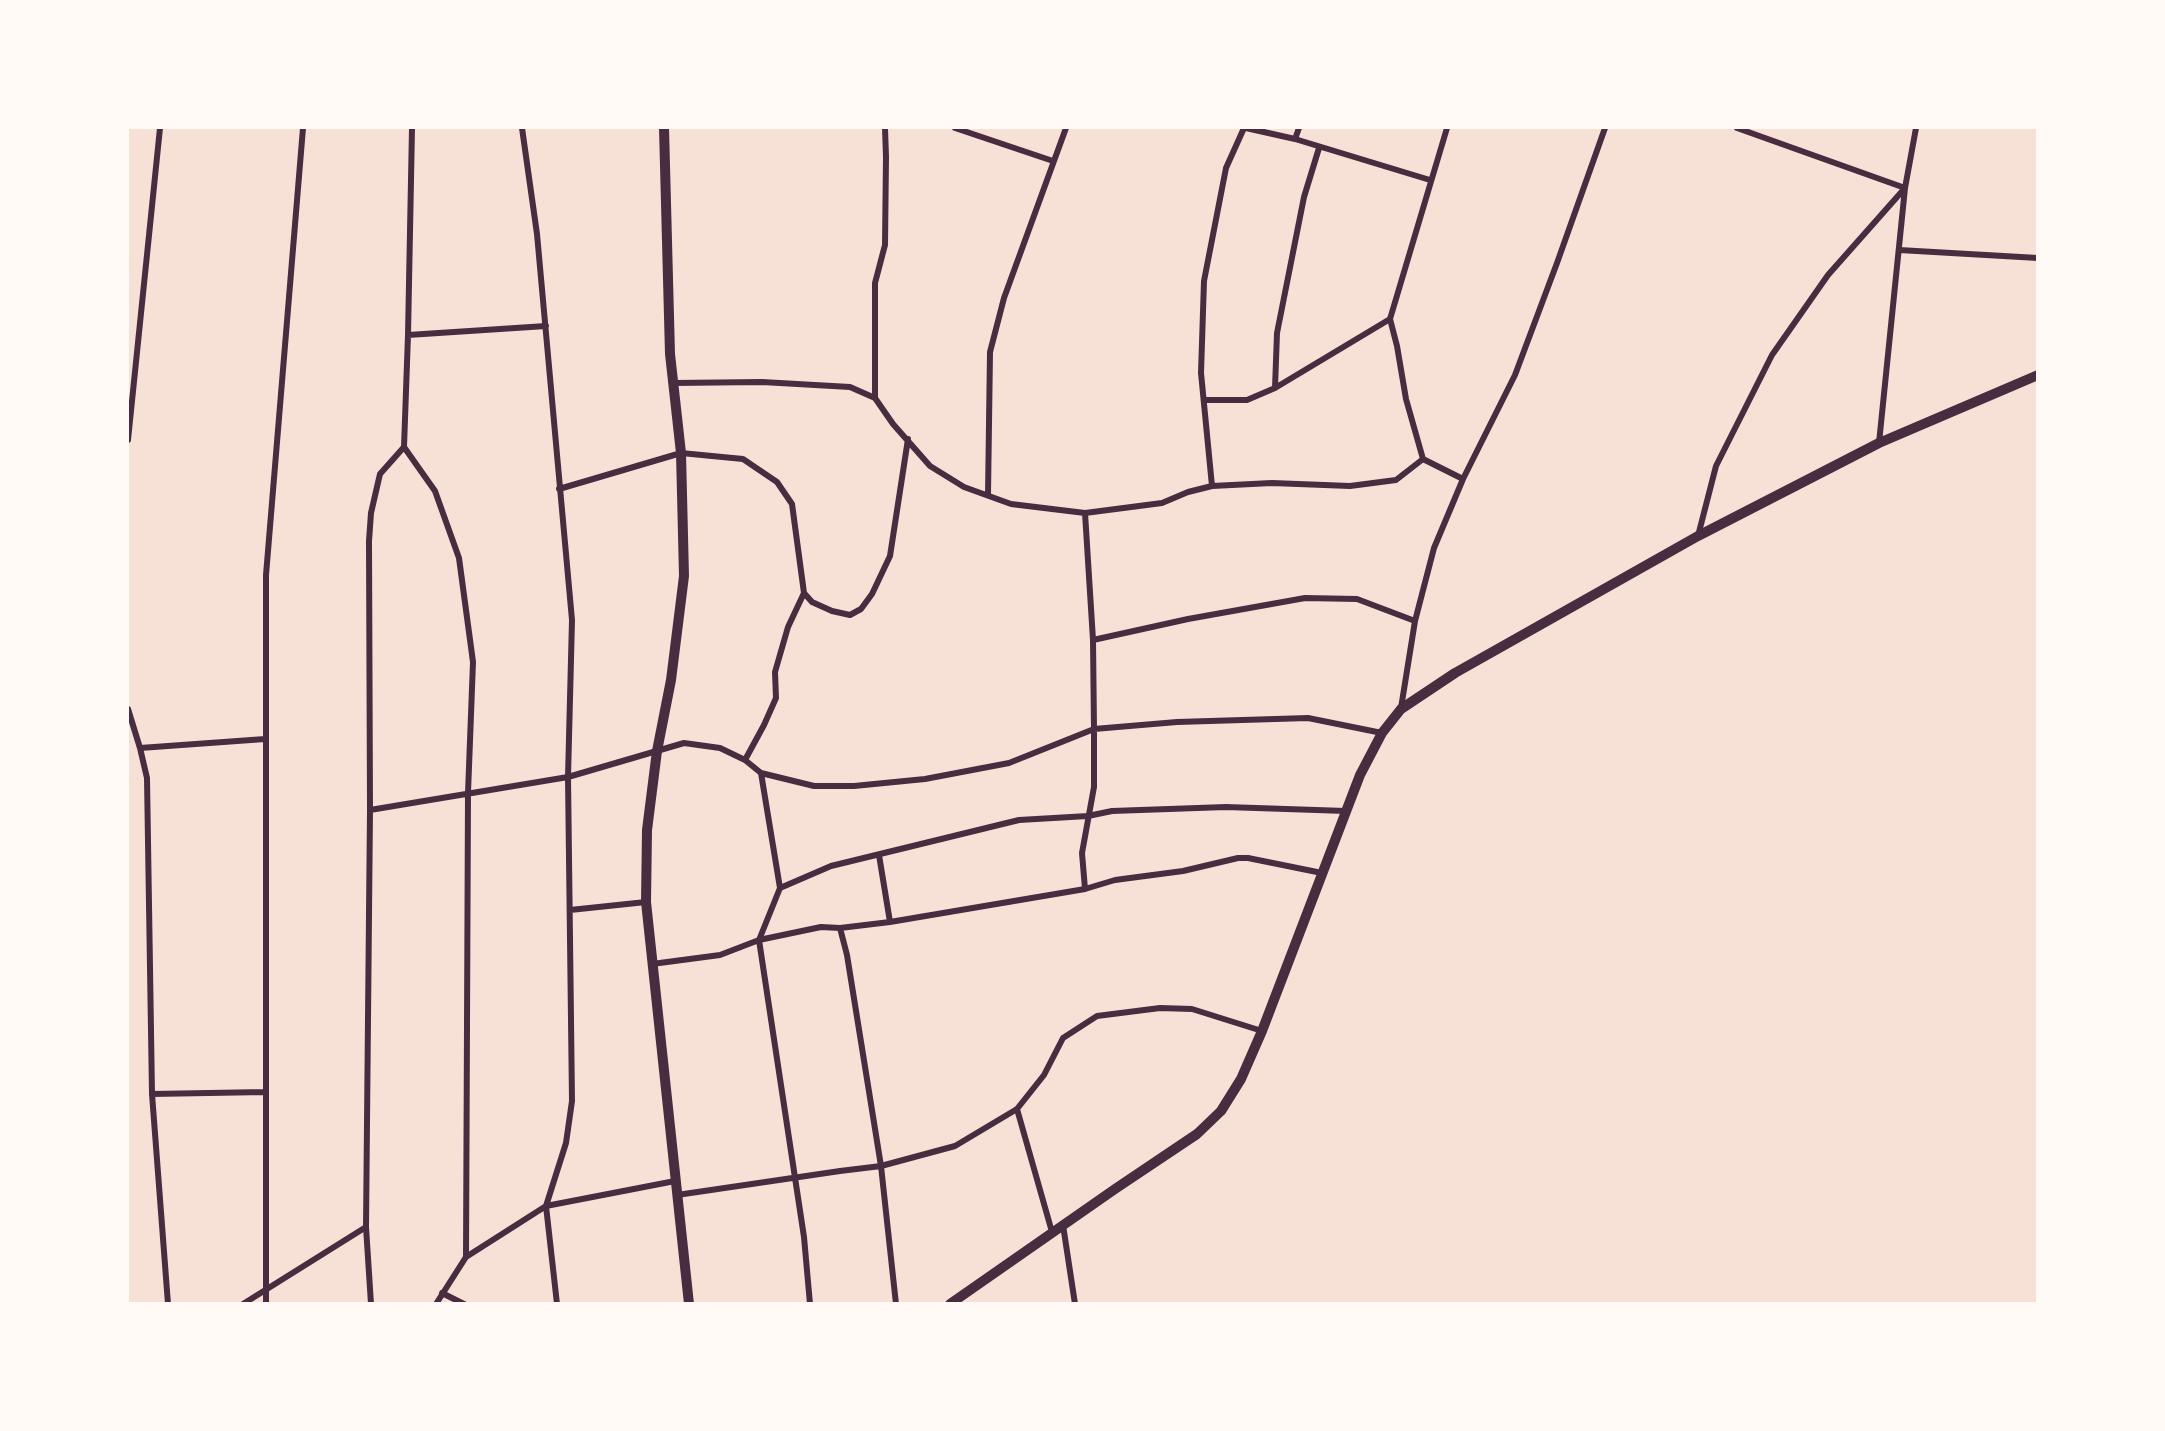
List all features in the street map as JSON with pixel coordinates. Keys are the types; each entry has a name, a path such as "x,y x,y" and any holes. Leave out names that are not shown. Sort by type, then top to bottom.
{"street":[{"path":"128,440 160,128"},
{"path":"266,1304 266,575 303,128"},
{"path":"412,128 404,447 435,491 459,558 473,662 468,793 466,1257"},
{"path":"522,128 537,234 572,620 568,777 572,1101 566,1143 546,1206 557,1304"},
{"path":"664,128 670,354 681,453 684,576 671,680 657,751 647,830 646,902 689,1304"},
{"path":"875,398 875,283 885,246 885,128"},
{"path":"955,128 1053,161"},
{"path":"988,495 990,352 1004,298 1066,128"},
{"path":"1212,486 1201,373 1204,281 1226,168 1245,128 1295,139 1430,180"},
{"path":"1295,139 1299,128"},
{"path":"1447,128 1390,319 1406,399 1423,459 1462,479"},
{"path":"1401,708 1415,621 1434,548 1462,479 1515,375 1605,128"},
{"path":"1737,128 1749,129 1905,188"},
{"path":"1879,443 1905,188 1916,128"},
{"path":"1275,388 1277,333 1304,197 1319,148"},
{"path":"1698,536 1716,466 1772,355 1828,275 1876,218 1905,188"},
{"path":"1899,250 2037,258"},
{"path":"1204,399 1247,400 1275,388 1390,319"},
{"path":"408,335 546,326"},
{"path":"957,1301 1052,1232 1197,1134 1221,1111 1241,1079 1262,1031 1360,775 1382,733 1401,708 1455,673 1698,536 1879,443 2037,375"},
{"path":"674,383 804,383 850,387 875,398 893,424 930,466 964,487 1011,504 1085,513 1162,503 1188,492 1212,486 1272,483 1350,486 1396,480 1423,459"},
{"path":"804,593 812,602 832,611 850,615 861,609 872,594 890,556 908,439"},
{"path":"371,1304 366,1227 370,532 371,513 380,474 404,447"},
{"path":"559,489 681,453 743,459 777,482 792,504 804,593 788,627 775,672 776,698 765,725 745,760"},
{"path":"1085,513 1093,640 1095,729 1094,787 1082,853 1085,889"},
{"path":"1093,640 1188,619 1305,598 1357,599 1415,621"},
{"path":"128,709 147,778 152,1094 168,1304"},
{"path":"370,810 568,777 684,743 720,748 745,760 761,773 814,786 854,786 925,779 1009,763 1095,729 1177,722 1308,718 1382,733"},
{"path":"140,748 265,738"},
{"path":"761,773 780,888 759,940 804,1237 810,1304"},
{"path":"780,888 831,866 1019,820 1088,816 1113,811 1226,807 1346,811"},
{"path":"879,855 890,922"},
{"path":"652,964 720,955 759,940 821,927 840,928 890,922 1085,889 1114,880 1183,871 1238,858 1322,873"},
{"path":"570,910 646,902"},
{"path":"840,928 860,1029 881,1166 896,1304"},
{"path":"676,1195 881,1166 955,1146 1017,1110 1044,1075 1063,1038 1097,1016 1160,1008 1192,1009 1262,1031"},
{"path":"152,1094 265,1092"},
{"path":"1017,1110 1052,1232"},
{"path":"436,1304 466,1257 546,1206 675,1181"},
{"path":"1063,1225 1075,1304"},
{"path":"243,1304 366,1227"},
{"path":"442,1293 464,1304"}]}
